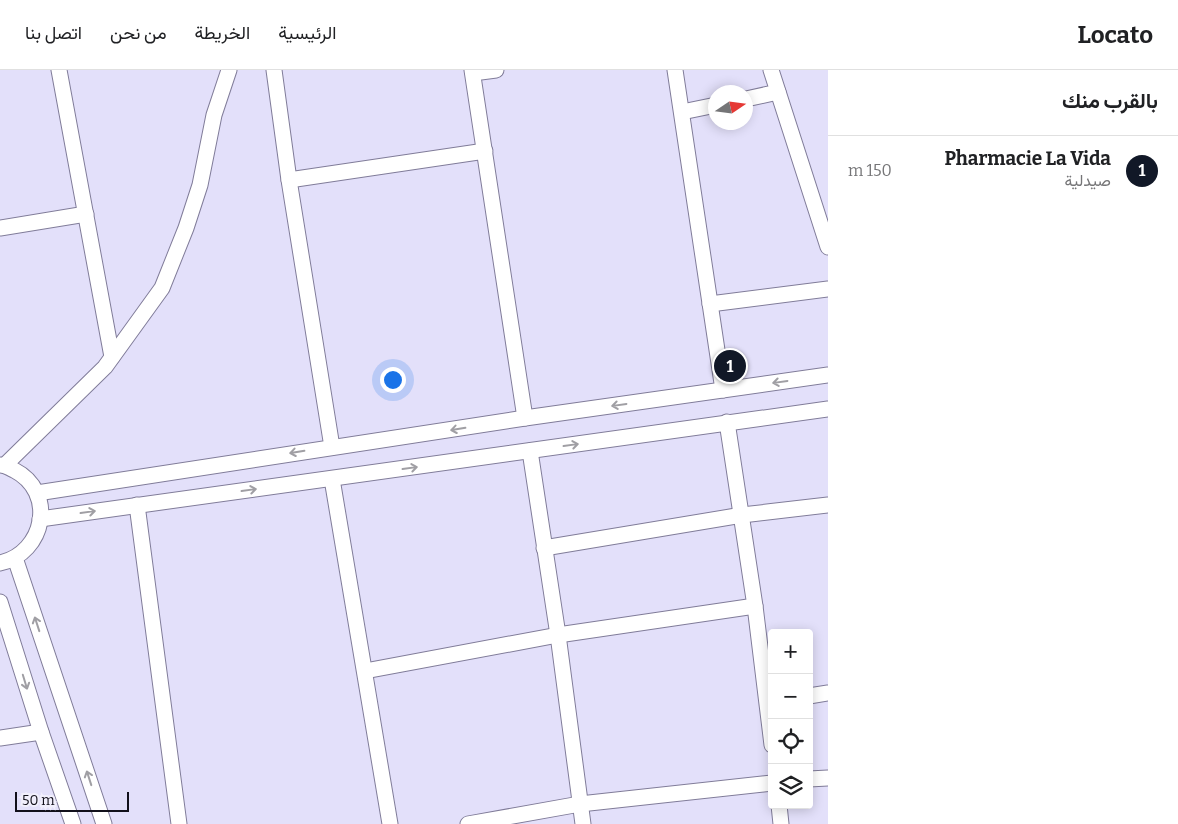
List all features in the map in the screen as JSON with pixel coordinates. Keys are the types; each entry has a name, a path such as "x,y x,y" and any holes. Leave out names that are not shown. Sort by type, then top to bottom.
{"street":[{"path":"59,70 112,357"},
{"path":"0,563 15,558 30,546 39,530 41,511 37,493 30,483 22,474 2,465 105,367 162,288 186,228 200,185 214,115 229,70"},
{"path":"274,70 289,180 332,447"},
{"path":"496,70 472,72 525,418"},
{"path":"676,70 723,390"},
{"path":"771,70 828,247"},
{"path":"753,97 778,92"},
{"path":"682,112 708,107"},
{"path":"289,180 485,151"},
{"path":"0,228 86,214"},
{"path":"710,304 828,288"},
{"path":"37,493 525,418 828,376"},
{"path":"40,519 828,409"},
{"path":"727,422 768,689"},
{"path":"530,451 558,635 583,824"},
{"path":"332,479 390,824"},
{"path":"137,505 179,824"},
{"path":"544,548 742,516 828,505"},
{"path":"15,558 104,824"},
{"path":"0,602 6,639 41,732 72,824"},
{"path":"365,670 558,635 755,606"},
{"path":"813,695 828,693"},
{"path":"0,738 41,732"},
{"path":"813,780 828,778"},
{"path":"468,824 580,804 768,783"},
{"path":"779,809 781,824"}],"place":[{"name":"Pharmacie La Vida","path":"730,366"}]}
